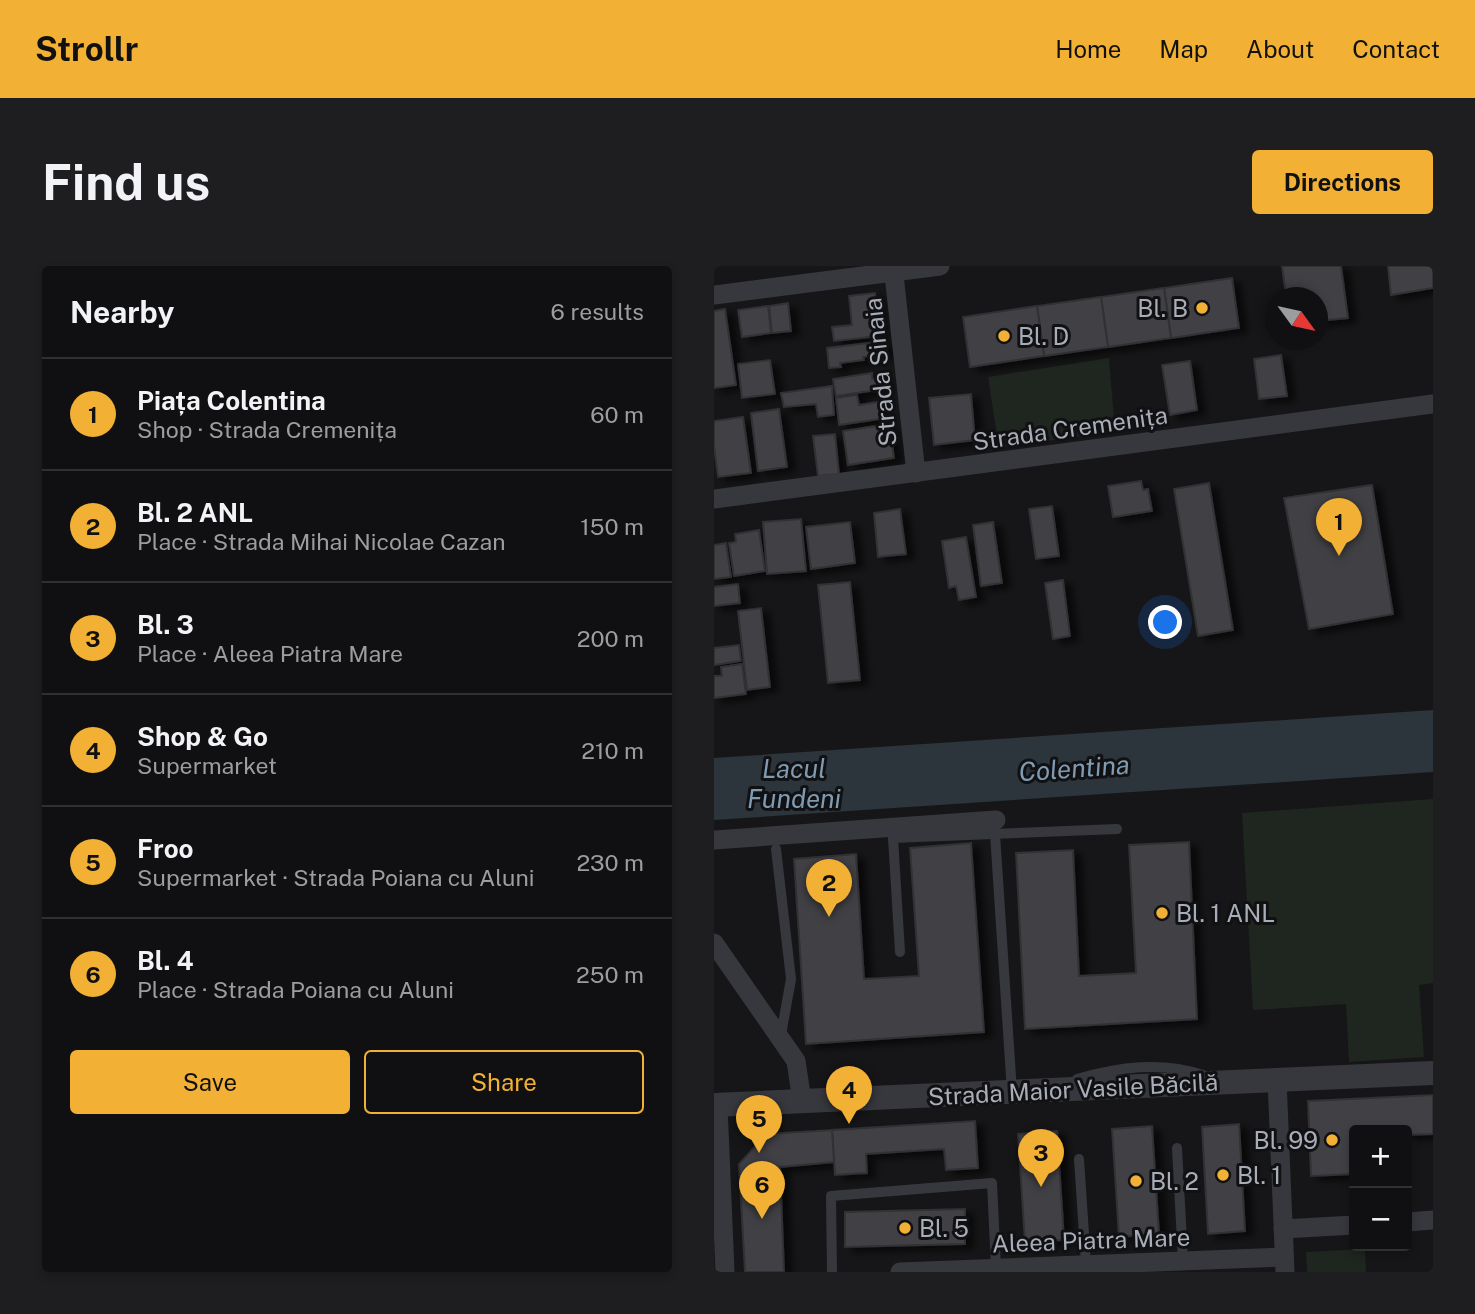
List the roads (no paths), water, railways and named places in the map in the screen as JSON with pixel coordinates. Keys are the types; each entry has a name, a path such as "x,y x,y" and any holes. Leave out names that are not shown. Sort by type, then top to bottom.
{"street":[{"path":"714,295 893,269 940,266"},
{"name":"Strada Sinaia","path":"893,269 916,473"},
{"name":"Strada Cremenița","path":"714,499 1433,404"},
{"path":"714,840 996,827"},
{"path":"714,943 796,1061 802,1101"},
{"name":"Strada Maior Vasile Băcilă","path":"716,1105 1433,1073"},
{"path":"1277,1079 1285,1264"},
{"path":"716,1105 725,1272"},
{"path":"1412,1222 1433,1220"},
{"path":"1283,1229 1349,1225"},
{"name":"Aleea Piatra Mare","path":"900,1272 1048,1269 1086,1264 1183,1260 1285,1264"}],"lane":[{"path":"900,952 893,838 996,827 1117,829"},
{"path":"996,827 1012,1092"},
{"path":"776,849 791,979 780,1039"},
{"path":"1177,1147 1183,1260"},
{"path":"1079,1159 1086,1264"},
{"path":"832,1272 831,1196 992,1183 996,1268"}],"water":[{"name":"Lacul Fundeni","path":"1433,710 1433,772 714,820 714,758"}],"place":[{"name":"Bl. B","path":"1202,308"},
{"name":"Bl. D","path":"1004,336"},
{"name":"Piața Colentina","path":"1339,556"},
{"name":"Bl. 1 ANL","path":"1162,913"},
{"name":"Bl. 2 ANL","path":"829,917"},
{"name":"Shop & Go","path":"849,1124"},
{"name":"Bl. 99","path":"1332,1140"},
{"name":"Froo","path":"759,1153"},
{"name":"Bl. 1","path":"1223,1175"},
{"name":"Bl. 2","path":"1136,1181"},
{"name":"Bl. 3","path":"1041,1187"},
{"name":"Bl. 4","path":"762,1219"},
{"name":"Bl. 5","path":"905,1228"}],"water label":[{"name":"Colentina","path":"1074,768"}]}
